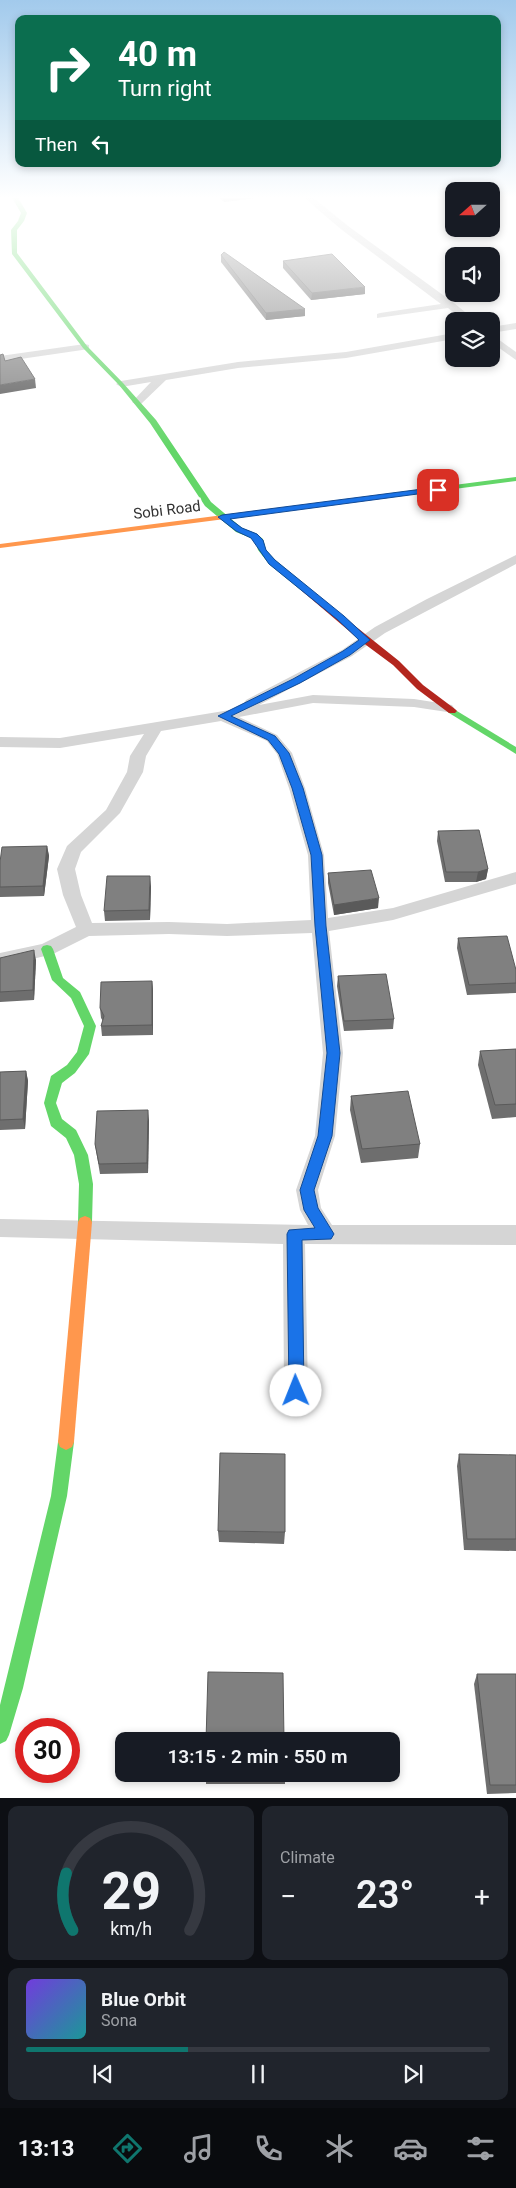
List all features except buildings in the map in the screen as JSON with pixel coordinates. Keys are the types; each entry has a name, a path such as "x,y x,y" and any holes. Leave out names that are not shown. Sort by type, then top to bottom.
{"main road":[{"path":"34,280 84,347 121,384 153,422 208,504 239,530 254,536 260,541 262,550 272,562 365,640 396,663 420,687 447,708 516,751"},
{"name":"Sobi Road","path":"0,546 516,479"},
{"path":"0,1735 14,1688 59,1496 70,1406 85,1229 86,1184 82,1155 71,1134 56,1122 50,1103 56,1080 71,1069 83,1054 90,1026 76,995 58,980 47,949"}],"street":[{"path":"416,280 460,312"},
{"path":"380,316 451,305"},
{"path":"500,329 516,326"},
{"path":"121,384 238,365 346,355 445,338"},
{"path":"500,344 516,357"},
{"path":"0,359 84,347"},
{"path":"137,402 163,377"},
{"path":"223,716 296,681 432,602 462,589 516,559"},
{"path":"0,742 60,743 156,728 313,699 414,703 447,708"},
{"path":"270,706 272,738"},
{"path":"223,716 272,738 284,753 298,788 316,855 320,926 334,1053 325,1136 307,1190 311,1210 326,1234"},
{"path":"86,930 72,895 66,869 73,850 112,813 135,772 138,756 156,728"},
{"path":"103,736 128,744 138,756"},
{"path":"0,960 47,949 86,930 169,928 227,930 320,926 393,914 516,878"},
{"path":"0,1228 294,1234 516,1235"},
{"path":"294,1234 296,1391"}],"traffic: fast":[{"path":"34,280 85,347 121,384 153,422 208,504 239,530 254,536 260,541 262,550 272,562 305,589"},
{"path":"385,496 516,479"},
{"path":"452,711 516,751"},
{"path":"47,949 58,980 76,995 90,1026 83,1054 71,1069 56,1080 50,1103 56,1122 71,1134 81,1155 86,1184 85,1222"},
{"path":"0,1735 14,1688 59,1496 66,1442"}],"traffic: slow":[{"path":"0,546 385,496"},
{"path":"66,1442 85,1222"}],"traffic: jam":[{"path":"305,589 365,640 396,663 420,687 452,711"}],"route":[{"path":"296,1391 294,1234 326,1234 311,1210 307,1190 325,1136 334,1053 320,926 316,855 298,788 284,753 272,738 223,716 296,681 347,653 365,640 272,562 262,550 260,541 254,536 239,530 222,517 438,490"}]}
